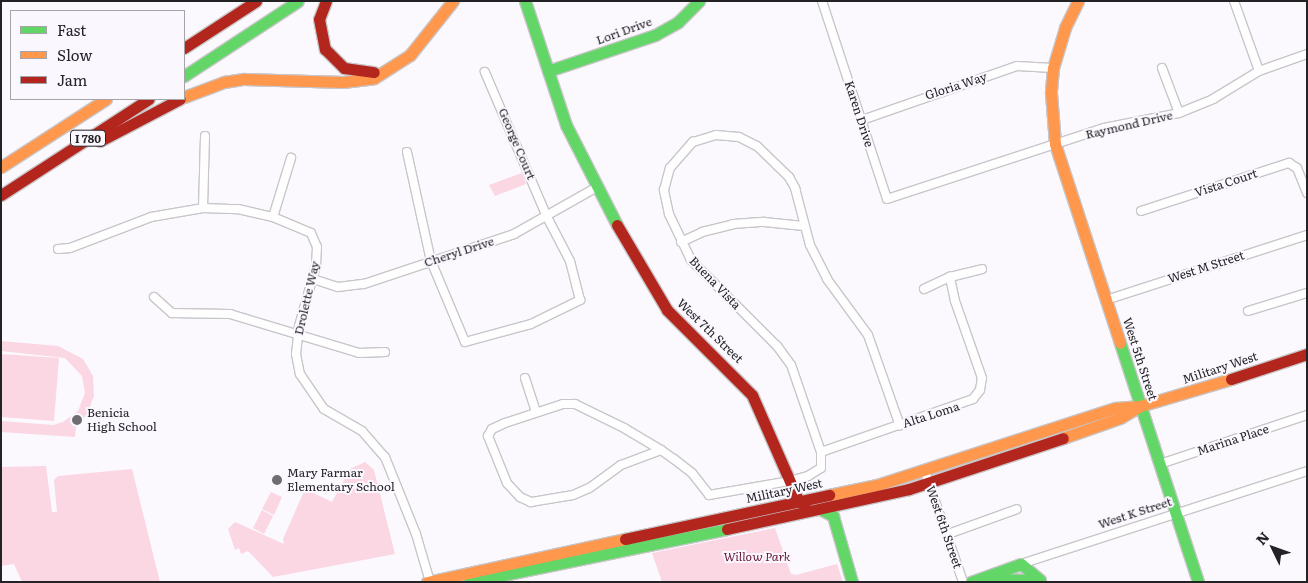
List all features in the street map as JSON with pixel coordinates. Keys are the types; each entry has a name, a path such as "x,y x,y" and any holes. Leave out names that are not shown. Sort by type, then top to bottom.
{"main road":[{"path":"185,46 242,1"},
{"path":"185,46 256,1"},
{"path":"185,75 298,1"},
{"path":"326,1 319,19 319,31 325,49 334,61 344,68 366,72 396,65"},
{"path":"185,97 224,82 244,80 358,81 374,78 396,65 423,42 453,1"},
{"name":"West 7th Street","path":"526,1 566,125 597,187 667,310 741,381 752,395 799,502"},
{"name":"Lori Drive","path":"548,71 655,35 678,22 699,1"},
{"name":"West 5th Street","path":"1078,1 1064,28 1053,68 1051,93 1055,144 1198,582"},
{"name":"I 780","path":"1,167 104,100"},
{"name":"I 780","path":"1,194 146,100"},
{"path":"27,178 178,100"},
{"name":"Military West","path":"429,582 799,502 925,472 1116,408 1140,406 1307,354"},
{"name":"Military West","path":"469,582 823,510 929,483 1120,418 1140,406"},
{"path":"799,502 823,510 833,516 852,582"},
{"path":"1021,564 1044,581"},
{"name":"West K Street","path":"975,581 1021,564"},
{"path":"975,581 1044,581"}],"street":[{"name":"Karen Drive","path":"822,1 887,199 915,190"},
{"path":"1234,1 1259,71"},
{"name":"Raymond Drive","path":"915,190 1104,128 1179,113 1213,99 1259,71 1307,54"},
{"name":"Gloria Way","path":"862,120 1018,66 1053,68"},
{"path":"1162,68 1179,113"},
{"name":"George Court","path":"431,261 465,342 531,324 580,300 570,261 547,217 485,72"},
{"name":"Buena Vista","path":"822,452 802,390 787,359 698,268 681,242 665,200 665,179 685,149 705,137 716,135 748,141 781,167 795,188 804,226 827,279 868,336 900,426"},
{"path":"203,208 205,136"},
{"path":"408,152 431,261"},
{"path":"273,217 291,158"},
{"name":"Vista Court","path":"1141,211 1283,164 1293,165 1303,181 1307,193"},
{"name":"Cheryl Drive","path":"313,279 349,288 514,234 597,187"},
{"name":"Drolette Way","path":"58,249 70,248 151,217 203,208 238,209 273,217 303,228 315,238 313,279 297,335 297,365 308,390 324,409 368,436 385,457 416,534 429,582"},
{"path":"681,242 702,232 733,224 764,222 804,226"},
{"name":"West M Street","path":"1106,300 1307,234"},
{"path":"924,289 950,277 982,269"},
{"name":"Alta Loma","path":"822,452 963,405 980,390 982,378 955,301 950,277"},
{"path":"1248,311 1307,293"},
{"path":"154,297 172,313 230,314 359,353 384,352"},
{"path":"525,378 536,412"},
{"path":"661,450 622,465 589,488 572,495 531,502 520,497 507,483 488,436 496,426 536,412 563,404 581,406 661,450 692,473 709,495 789,481 818,472 822,465 822,452"},
{"name":"Marina Place","path":"1160,464 1307,415"},
{"name":"West K Street","path":"1021,564 1307,471"},
{"name":"West 6th Street","path":"925,472 948,534 962,582"},
{"path":"948,534 1017,509"},
{"path":"1036,559 1044,581"}],"green space":[{"path":"522,173 526,184 495,196 489,185"},
{"path":"1,341 58,346 83,359 93,376 94,396 87,414 76,427 75,437 1,432 1,421 53,425 63,422 78,411 85,393 82,376 65,358 1,351"},
{"path":"1,354 59,358 54,421 1,417"},
{"path":"365,462 374,470 395,554 273,577 248,551 241,554 239,548 235,550 228,529 235,522 284,544 283,539 305,489 332,502 350,469"},
{"path":"46,466 52,512 57,512 54,480 58,476 132,469 160,582 22,582 14,564 1,566 1,467"},
{"path":"271,492 282,497 274,515 262,509"},
{"path":"262,510 273,516 264,534 253,528"},
{"name":"Willow Park","path":"775,528 791,574 796,575 837,564 843,582 662,582 652,553"}],"traffic: fast":[{"path":"185,75 298,1"},
{"path":"525,1 566,125 617,225"},
{"path":"548,71 655,35 678,22 699,1"},
{"path":"1120,343 1198,582"},
{"path":"820,509 833,516 852,582"},
{"path":"469,582 727,529"},
{"path":"971,582 1021,564 1040,580"},
{"path":"991,579 1039,580"}],"traffic: slow":[{"path":"185,97 224,82 244,79 343,82 374,78 410,55 453,1"},
{"path":"1078,1 1065,28 1053,68 1051,93 1055,144 1120,343"},
{"path":"1,167 104,100"},
{"path":"829,495 877,485 1116,408 1140,406 1231,379"},
{"path":"1063,438 1120,418 1138,407"},
{"path":"427,582 625,539"}],"traffic: jam":[{"path":"185,47 256,1"},
{"path":"326,1 319,19 325,49 344,68 374,72"},
{"path":"1,195 147,100"},
{"path":"100,141 178,100"},
{"path":"617,225 667,310 752,395 799,502 805,504"},
{"path":"1231,379 1307,354"},
{"path":"727,529 909,489 1063,438"},
{"path":"625,539 829,495"}],"place":[{"name":"Benicia High School","path":"77,420"},
{"name":"Mary Farmar Elementary School","path":"277,480"}]}
